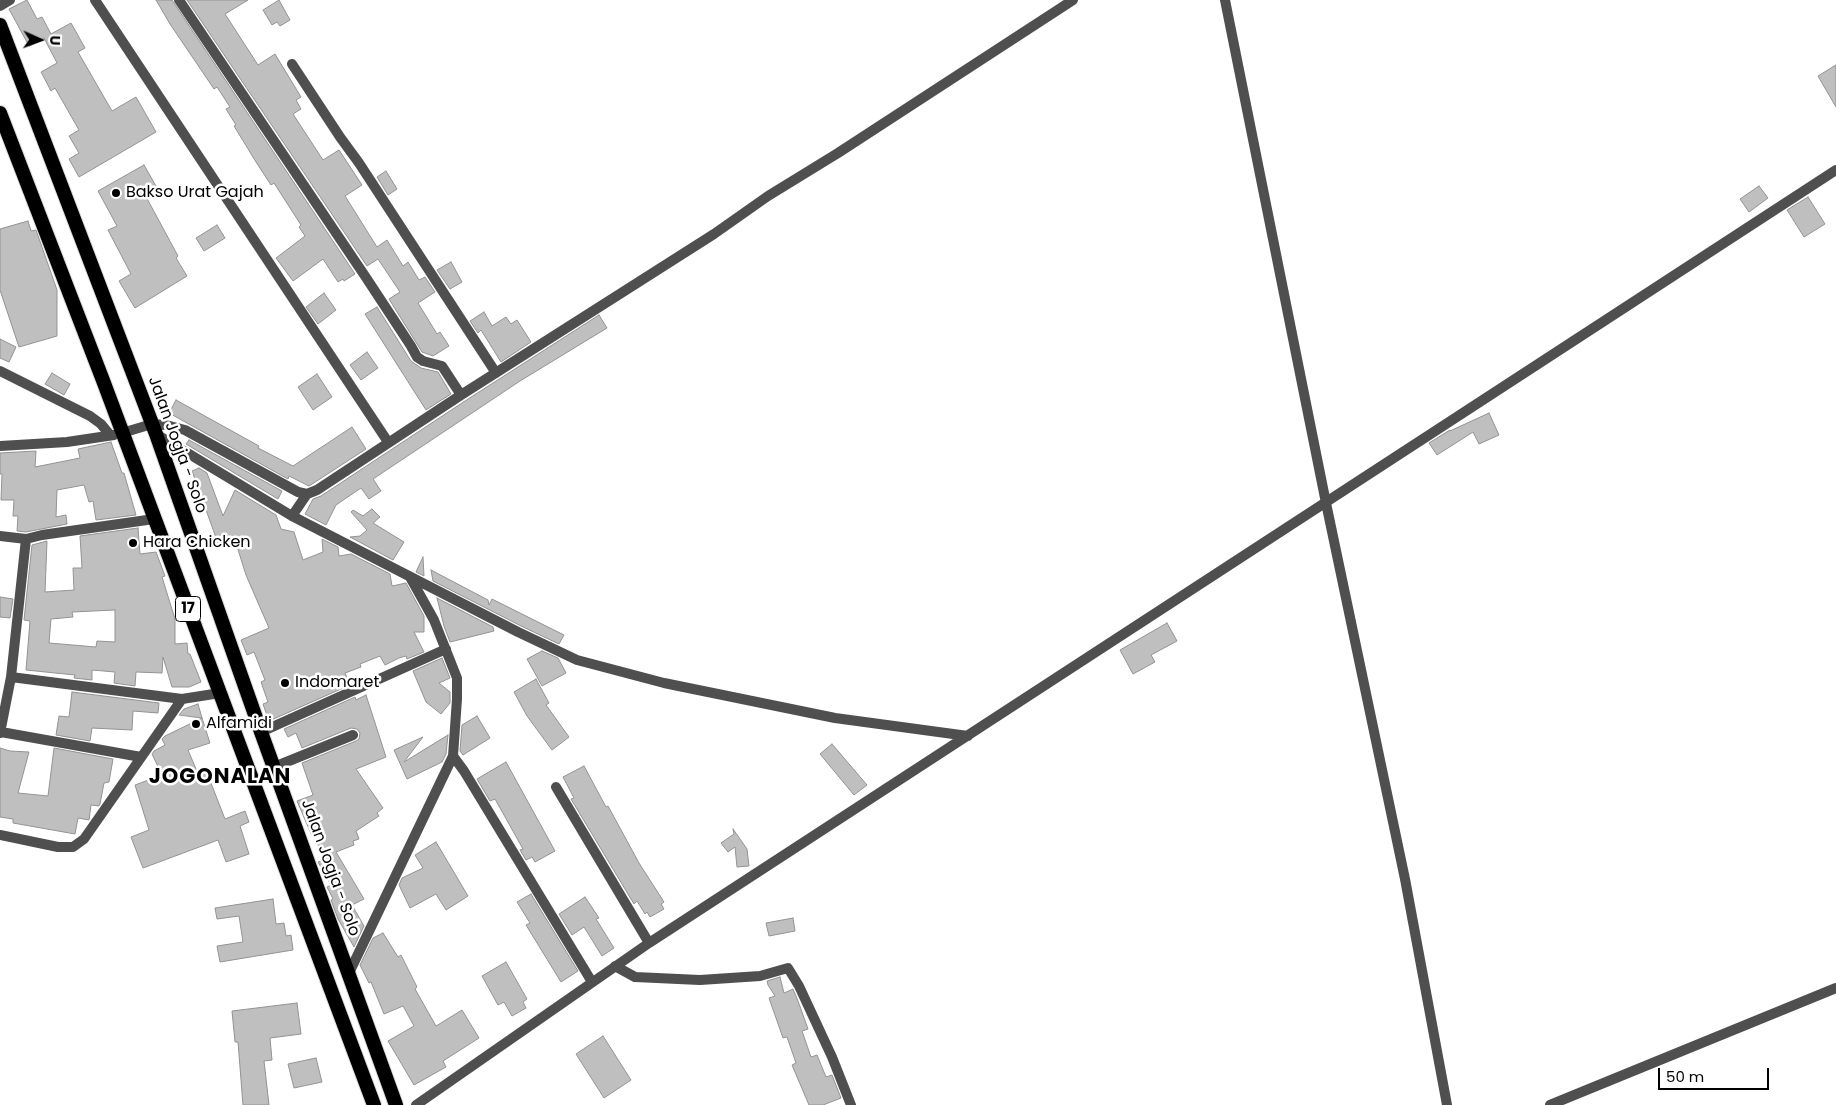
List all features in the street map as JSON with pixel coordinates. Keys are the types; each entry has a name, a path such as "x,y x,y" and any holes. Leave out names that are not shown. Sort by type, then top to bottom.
{"highway":[{"name":"Jalan Jogja - Solo","path":"0,25 154,429 396,1105"},
{"name":"17","path":"0,113 116,434 154,519 374,1105"}],"street":[{"path":"0,6 10,0"},
{"path":"95,0 388,442"},
{"path":"179,0 355,260 417,357 423,361 442,366 460,395"},
{"path":"292,516 307,494 317,490 460,395 496,374 714,234 768,196 838,153 1073,0"},
{"path":"1225,0 1326,503 1405,879 1447,1105"},
{"path":"292,64 359,163 496,374"},
{"path":"416,1105 649,943 1836,170"},
{"path":"0,371 90,416 116,434"},
{"path":"0,446 67,442 154,429 166,425 185,430 298,492 307,494"},
{"path":"154,429 292,516 518,632 577,660 664,683 835,718 968,736"},
{"path":"0,536 26,539 154,519"},
{"path":"26,539 11,677 1,733 142,757"},
{"path":"349,973 453,756 457,699 456,678 434,620 410,577"},
{"path":"261,732 446,650"},
{"path":"11,677 182,699 220,693"},
{"path":"0,834 58,847 73,847 84,838 182,699"},
{"path":"274,767 353,735"},
{"path":"453,756 464,771 592,982"},
{"path":"556,787 649,943"},
{"path":"615,966 635,977 700,980 760,976 788,968 799,986 828,1048 850,1105"},
{"path":"1550,1105 1836,988"}],"building":[{"path":"27,0 37,19 42,17 51,34 71,23 85,48 78,52 112,111 136,97 156,132 79,177 69,159 79,153 69,136 79,130 55,88 51,91 41,72 57,63 44,38 29,46 9,9"},
{"path":"156,0 172,0 355,274 344,281 343,279 338,282 323,259 293,281 276,258 305,236 299,227 301,225 274,183 271,185 234,126 236,125 226,109 230,107 217,87 214,89"},
{"path":"187,0 248,0 225,14 258,65 275,54 301,97 296,100 301,109 293,114 323,160 339,150 362,185 345,196 377,247 387,240 403,266 408,262 419,280 425,277 435,292 418,303 437,334 440,332 449,346 433,356 422,352 389,299 400,292 378,259 367,266"},
{"path":"279,0 290,20 280,26 277,22 272,25 263,10"},
{"path":"1836,65 1836,107 1818,76"},
{"path":"144,165 156,186 144,193 187,276 135,308 119,281 131,274 108,230 117,226 98,191"},
{"path":"386,171 397,189 388,195 377,177"},
{"path":"1759,186 1768,198 1749,212 1740,199"},
{"path":"1808,197 1825,224 1804,237 1787,210"},
{"path":"28,221 31,231 36,230 57,290 57,336 19,347 0,290 0,229"},
{"path":"217,225 225,238 204,251 196,238"},
{"path":"451,262 462,282 450,289 437,270"},
{"path":"324,293 336,310 318,324 306,307"},
{"path":"377,307 411,361 421,368 438,372 451,394 426,410 365,314"},
{"path":"484,312 492,326 506,317 511,324 517,320 531,342 501,362 481,330 478,333 470,321"},
{"path":"599,315 607,328 520,381 373,479 381,491 369,499 361,488 336,505 326,525 305,514 313,499 321,496"},
{"path":"0,339 16,347 9,362 0,358"},
{"path":"367,352 378,368 361,380 350,365"},
{"path":"52,373 70,384 64,395 45,384"},
{"path":"317,374 332,397 313,410 298,387"},
{"path":"176,400 259,446 258,448 293,466 352,427 366,449 309,486 289,476 288,479 169,413"},
{"path":"1489,413 1499,435 1479,444 1473,432 1437,455 1429,443 1450,430"},
{"path":"189,440 282,491 278,499 186,444"},
{"path":"111,442 122,473 124,473 136,515 96,520 93,501 89,502 84,485 57,490 56,517 66,515 67,524 26,532 17,531 18,516 13,516 14,500 1,500 2,474 0,474 0,453 36,451 35,467 80,458 78,449"},
{"path":"199,468 207,473 223,516 235,490 276,515 281,529 294,532 303,560 323,552 322,539 338,547 339,556 351,554 390,574 392,586 406,583 424,616 424,632 414,632 424,652 407,659 406,656 399,658 385,665 380,656 360,664 361,667 345,673 350,685 269,721 263,704 268,702 261,682 265,680 254,652 247,655 241,640 269,628 246,575 235,540 219,546 192,471"},
{"path":"372,509 380,517 373,523 404,542 393,560 350,537 360,536 367,530 351,512 353,510 363,516"},
{"path":"138,528 140,554 156,552 165,576 162,577 175,619 175,644 187,643 188,654 190,654 201,682 189,687 172,687 163,657 162,673 136,672 135,686 114,683 115,672 92,670 92,680 74,678 75,675 26,670 30,621 24,620 32,545 47,541 45,592 74,590 73,568 82,568 80,536","holes":["115,610 115,642 97,641 96,647 49,643 51,619 73,617 72,612"]},
{"path":"423,557 424,576 416,572"},
{"path":"431,570 488,600 489,605 492,599 564,635 559,644 521,626 433,581"},
{"path":"0,597 13,599 10,618 0,617"},
{"path":"437,598 493,627 494,631 450,642"},
{"path":"1167,623 1177,641 1151,655 1155,662 1133,674 1120,650"},
{"path":"542,651 558,658 566,673 542,686 527,659"},
{"path":"442,658 450,678 439,683 450,692 450,703 441,714 426,702 413,671"},
{"path":"536,679 549,703 546,705 569,737 552,750 527,716 514,692"},
{"path":"72,692 159,703 158,713 133,711 132,730 92,728 90,741 56,735 59,716 69,717"},
{"path":"366,695 386,757 356,769 383,808 377,813 379,816 356,831 359,839 353,841 354,845 336,852 364,899 352,905 364,926 354,947 338,919 331,900 333,899 327,887 331,885 318,862 324,860 297,801 313,795 302,763 356,741 359,739 360,733 357,729 351,728 302,748 296,733 288,737 284,729 355,697 356,700"},
{"path":"198,704 202,718 179,715 184,709"},
{"path":"477,716 490,738 463,755 460,751 462,725"},
{"path":"202,718 210,743 188,750 199,776 207,773 225,819 245,811 249,822 240,826 249,854 226,862 218,840 143,868 131,837 149,830 135,785 162,775 152,754 165,745 162,739 165,736"},
{"path":"448,735 446,754 442,762 407,779 394,750 423,737 404,762"},
{"path":"832,744 867,785 854,795 820,754"},
{"path":"0,748 10,751 29,752 18,793 48,796 54,748 113,759 109,782 104,783 99,806 91,805 89,820 78,818 75,834 13,823 13,819 0,817"},
{"path":"506,762 555,851 535,862 532,857 526,860 520,850 523,849 495,799 490,801 477,779"},
{"path":"584,766 606,807 608,806 639,863 664,902 661,904 664,909 650,917 647,912 645,914 637,901 634,904 571,799 574,798 563,777"},
{"path":"733,829 747,849 749,866 737,867 735,847 728,852 721,843 734,834"},
{"path":"436,842 468,896 446,910 436,894 410,908 399,885 402,878 423,868 415,855"},
{"path":"531,894 578,971 561,982 526,925 530,923 517,902"},
{"path":"585,897 599,918 596,919 614,948 602,956 584,927 572,935 559,914"},
{"path":"273,899 276,924 284,923 286,936 291,935 293,950 220,962 217,946 243,942 239,916 217,919 215,908"},
{"path":"793,918 795,931 769,936 766,923"},
{"path":"383,933 398,957 401,955 417,987 415,989 436,1026 462,1010 479,1038 443,1061 446,1067 414,1085 388,1041 414,1026 403,1006 384,1014 371,982 369,983 360,965 373,938"},
{"path":"506,962 527,999 523,1002 526,1008 512,1016 504,1002 498,1005 482,976"},
{"path":"780,977 784,993 793,989 798,1001 808,1029 802,1031 811,1057 817,1055 826,1077 832,1075 841,1098 823,1105 809,1105 792,1065 796,1063 787,1037 783,1038 769,998 775,996 767,981"},
{"path":"297,1003 301,1034 270,1038 272,1060 264,1061 269,1105 243,1105 238,1042 235,1042 232,1011"},
{"path":"603,1036 631,1080 604,1098 576,1054"},
{"path":"316,1058 322,1082 294,1088 288,1064"}],"place":[{"name":"Bakso Urat Gajah","path":"116,193"},
{"name":"Hara Chicken","path":"133,543"},
{"name":"Indomaret","path":"285,683"},
{"name":"Alfamidi","path":"196,724"}],"district":[{"name":"JOGONALAN","path":"220,778"}]}
